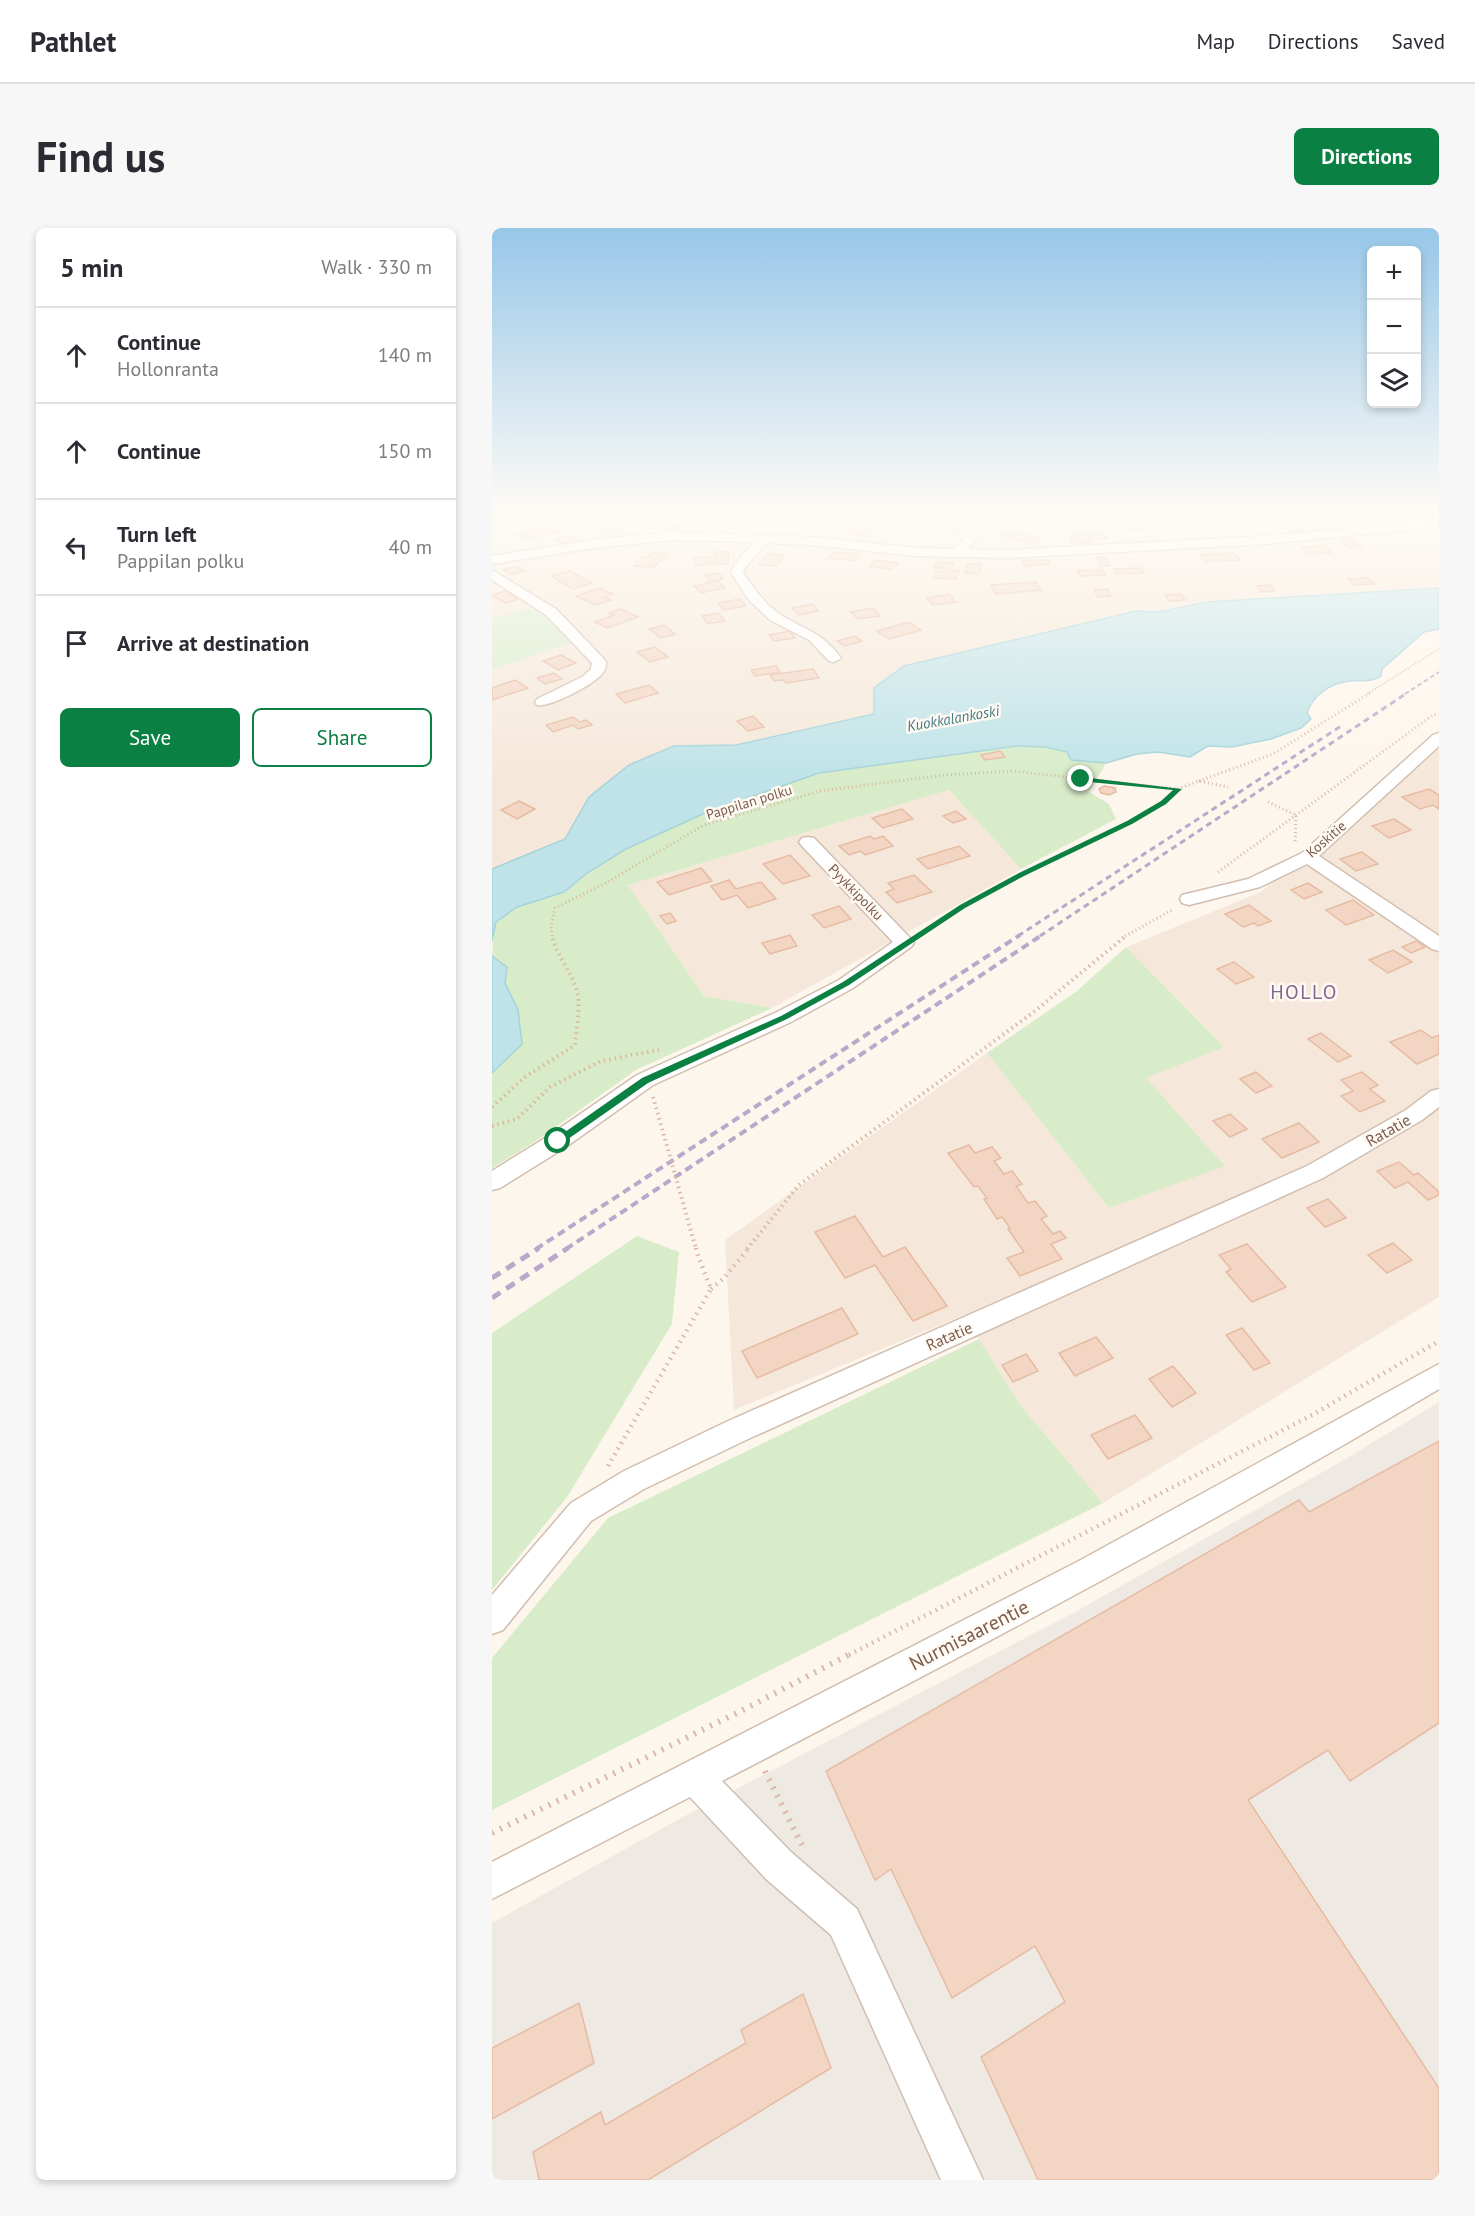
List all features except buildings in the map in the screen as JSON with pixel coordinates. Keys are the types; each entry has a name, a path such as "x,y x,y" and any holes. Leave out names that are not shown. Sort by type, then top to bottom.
{"street":[{"path":"528,598 551,612 599,662 598,670 587,680 542,702"},
{"path":"755,598 775,617 814,637 834,657"},
{"name":"Koskitie","path":"1189,899 1254,883 1308,857 1439,738"},
{"name":"Pyykkipolku","path":"808,842 904,943"},
{"path":"1308,857 1439,945"},
{"path":"492,1182 558,1141 645,1080 784,1017 846,984 904,943"},
{"name":"Ratatie","path":"492,1618 581,1512 634,1480 736,1431 1315,1172 1414,1115 1439,1096"},
{"name":"Nurmisaarentie","path":"492,1881 1077,1579 1341,1433 1439,1375"},
{"path":"694,1776 778,1866 844,1922 962,2180"}],"path":[{"path":"904,943 1002,885 1129,823 1163,803 1178,789 1273,754 1439,650"},
{"path":"605,1472 711,1289 725,1277 799,1185 1031,1014 1126,935 1157,920 1189,899 1202,884 1433,715 1439,714"},
{"name":"Pappilan polku","path":"492,1107 525,1077 575,1045 578,996 569,972 555,950 551,928 555,908 604,884 704,825 820,791 945,775 1011,771 1178,789"},
{"path":"1199,781 1228,787"},
{"path":"1268,802 1296,815"},
{"path":"492,1126 517,1119 550,1088 601,1060 660,1050"},
{"path":"645,1080 657,1107 697,1253 711,1289"},
{"path":"492,1833 741,1711 1312,1415 1439,1341"}],"shaded area":[{"path":"492,598 1272,598 1207,602 1159,612 1136,611 904,666 874,688 874,714 736,745 674,746 589,797 565,839 492,869"},
{"path":"1439,743 1439,1297 1103,1503 1021,1406 964,1315 734,1410 725,1240 987,1053 1109,1208 1224,1165 1145,1078 1223,1046 1126,947 1261,892"},
{"path":"949,790 1021,869 772,1008 704,996 628,885"},
{"path":"1439,1402 1439,2180 492,2180 492,1923 683,1817 1075,1612 1344,1460"}],"green space":[{"path":"529,608 548,619 573,642 492,670 492,619"},
{"path":"1017,746 1045,747 1067,752 1071,760 1106,763 1089,792 1109,804 1116,819 1021,869 949,790 628,885 704,996 772,1008 636,1070 539,1139 492,1168 492,1073 522,1044 518,1010 505,983 507,968 492,956 495,922 517,907 564,892 587,873 626,849 707,812 819,773"},
{"path":"1126,947 1224,1047 1146,1078 1225,1166 1109,1208 987,1053 1077,991"},
{"path":"637,1236 679,1252 672,1324 567,1497 492,1590 492,1333"},
{"path":"979,1339 1021,1406 1103,1503 492,1810 492,1658 608,1518"}],"water":[{"name":"Kuokkalankoski","path":"1272,598 1439,598 1439,629 1424,632 1382,669 1381,676 1368,681 1343,682 1329,687 1313,701 1307,713 1311,719 1301,728 1271,739 1232,747 1208,746 1190,757 1158,752 1137,754 1106,763 1071,760 1067,752 1045,747 1017,746 819,773 707,812 626,849 587,873 564,892 517,907 496,922 492,941 492,869 565,839 589,797 629,765 674,746 736,745 874,714 874,688 904,666 1136,611 1159,612 1207,602"},
{"path":"492,956 507,967 505,983 518,1010 522,1044 492,1073"}],"railway":[{"path":"1405,694 1439,672"},
{"path":"1040,936 1407,693"},
{"path":"1018,936 1341,726"},
{"path":"536,1249 1020,935"},
{"path":"566,1249 1042,935"},
{"path":"492,1278 539,1248"},
{"path":"492,1298 568,1248"}],"district":[{"name":"HOLLO","path":"1304,992"}],"route":[{"path":"558,1141 645,1080 784,1017 846,984 904,943 963,906 1022,874 1129,823 1163,803 1178,789 1081,779"}]}
